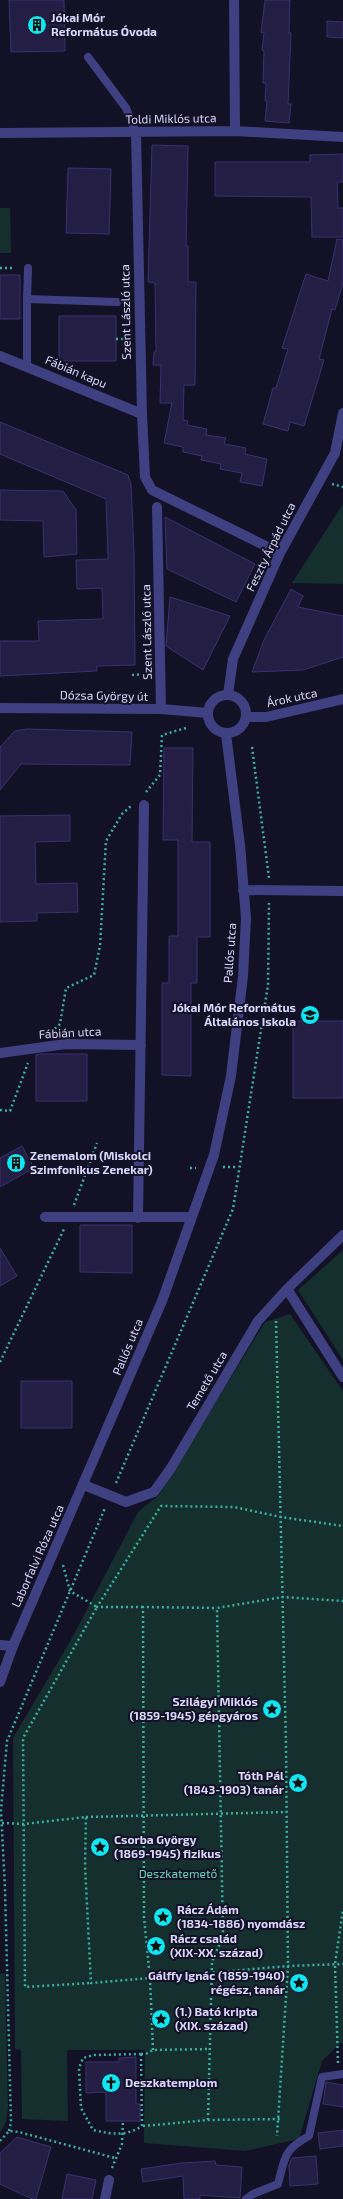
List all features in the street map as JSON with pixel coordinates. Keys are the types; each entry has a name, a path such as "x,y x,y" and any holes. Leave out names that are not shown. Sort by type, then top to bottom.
{"street":[{"path":"234,0 235,131"},
{"name":"Toldi Miklós utca","path":"0,133 235,131 343,137"},
{"name":"Szent László utca","path":"136,133 142,414 145,477 152,490 280,553"},
{"name":"Fábián kapu","path":"0,356 142,414"},
{"name":"Feszty Árpád utca","path":"228,695 233,659 280,553 335,454 343,413"},
{"path":"335,454 343,443"},
{"name":"Szent László utca","path":"157,507 161,710"},
{"path":"228,695 242,701 246,709 246,716 239,730 226,734 213,727 208,713 209,707 214,700 228,695"},
{"name":"Árok utca","path":"246,716 266,717 343,699"},
{"name":"Dózsa György út","path":"0,708 161,710 208,713"},
{"name":"Pallós utca","path":"84,1485 162,1301 214,1155 231,1076 243,976 246,918 237,814 226,734"},
{"path":"138,1218 143,800"},
{"path":"243,890 343,891"},
{"name":"Fábián utca","path":"0,1053 66,1044 141,1045"},
{"path":"45,1217 192,1217"},
{"name":"Temető utca","path":"84,1485 126,1502 154,1492 171,1468 258,1321 287,1289 343,1235"},
{"path":"287,1289 343,1377"},
{"name":"Laborfalvi Róza utca","path":"0,1682 12,1646 84,1485"},
{"path":"0,1645 12,1646"},
{"path":"105,2199 109,2180"}],"lane":[{"path":"88,57 126,108 136,133"},
{"path":"27,366 28,268"},
{"path":"28,299 117,302"},
{"path":"246,2199 253,2194 278,2184 285,2158 293,2144 309,2136 322,2077 341,2074"}],"path":[{"path":"116,339 124,339"},
{"path":"132,675 155,674"},
{"path":"143,800 160,775 162,735 186,728"},
{"path":"0,2141 9,2131 11,2122 1,1810 7,1741 233,1209 268,985 269,890 252,748"},
{"path":"0,1110 10,1111 34,1048 60,1024 66,988 94,975 100,946 106,841 122,814 132,805"},
{"path":"0,1362 70,1217 97,1143"},
{"path":"275,1302 283,1597 288,1966 278,2136"},
{"path":"343,1526 281,1517 234,1507 161,1506 97,1607 23,1738 25,1987 288,1966 343,1964"},
{"path":"58,1543 70,1591 97,1607 218,1608 283,1597 343,1601"},
{"path":"143,1607 144,1918 150,1978 153,2050"},
{"path":"208,2120 212,1962 223,1936 218,1608"},
{"path":"2,1823 24,1824 86,1818 144,1815 287,1812"},
{"path":"86,1818 85,1866 90,1983"},
{"path":"341,2074 335,1964 343,1910"},
{"path":"210,2049 153,2050 146,2054 94,2055 82,2058 80,2068 81,2108 93,2130 122,2133 134,2132 142,2126 208,2120 280,2119"},
{"path":"141,2054 142,2126"},
{"path":"9,2131 32,2135 115,2158 122,2144 123,2121"}],"green space":[{"path":"0,208 10,208 11,253 0,253"},
{"path":"343,504 343,584 292,583"},
{"path":"343,1250 343,1360 298,1290"},
{"name":"Deszkatemető","path":"290,1314 343,1391 343,2043 340,2043 322,2061 299,2139 245,2151 144,2143 145,2050 67,2050 68,2121 22,2119 21,2050 15,2049 13,1738 72,1638 138,1512 159,1495 265,1322"},
{"path":"5,1973 8,2108 6,2122 0,2133 0,1974"}],"building":[{"name":"Jókai Mór Református Óvoda","path":"9,0 64,0 65,51 11,52"},
{"path":"265,0 290,0 289,33 291,33 288,104 291,104 289,123 265,121 267,101 265,101 266,83 263,83 264,51 262,50 264,33 261,32"},
{"path":"327,21 343,22 343,38 327,37"},
{"path":"152,145 188,146 186,246 188,246 188,282 196,282 195,385 184,385 183,420 188,421 187,425 207,429 206,435 226,438 224,444 246,448 245,454 267,459 262,486 240,482 242,473 220,469 221,464 201,460 202,456 183,452 183,447 164,443 172,403 160,403 161,365 153,365 154,352 156,352 155,283 148,282"},
{"path":"343,154 343,182 337,182 338,208 343,208 343,237 312,237 311,197 215,196 215,162 310,162 310,155"},
{"path":"68,168 111,169 109,234 66,233"},
{"path":"337,239 343,240 343,283 335,310 332,309 319,359 324,360 304,426 290,422 288,431 263,424 273,388 276,388 288,349 282,348 306,274 328,281"},
{"path":"0,275 20,275 20,319 0,319"},
{"path":"59,316 116,316 116,361 59,361"},
{"path":"0,422 128,475 131,484 134,553 135,665 97,666 97,671 0,676 0,641 39,641 38,621 103,619 102,588 77,589 76,560 108,559 106,499 0,454"},
{"path":"0,490 63,491 76,510 77,554 44,557 43,521 0,520"},
{"path":"165,517 255,564 236,602 167,569"},
{"path":"291,589 303,596 298,607 343,616 343,657 303,670 252,672 264,640"},
{"path":"170,597 230,616 203,670 166,646"},
{"path":"27,729 132,732 130,765 21,764 0,790 0,747 15,731"},
{"path":"164,748 193,748 192,842 210,842 210,937 197,937 197,983 191,983 191,1076 162,1075 162,983 169,983 169,936 178,936 178,840 163,840"},
{"path":"70,815 70,841 35,842 36,884 77,883 78,912 37,913 37,921 0,922 0,816"},
{"path":"293,1021 343,1021 343,1098 293,1098"},
{"path":"87,1054 87,1101 36,1101 36,1055"},
{"name":"Zenemalom (Miskolci Szimfonikus Zenekar)","path":"22,1146 34,1168 0,1187 0,1158"},
{"path":"80,1225 132,1225 132,1273 80,1272"},
{"path":"0,1248 17,1276 0,1286"},
{"path":"21,1381 72,1381 72,1428 21,1428"},
{"name":"Deszkatemplom","path":"136,2057 136,2104 140,2104 140,2121 106,2121 106,2092 86,2093 86,2062 119,2062 119,2058"},
{"path":"326,2082 343,2085 343,2107 323,2104"},
{"path":"343,2130 343,2146 320,2149 318,2133"},
{"path":"17,2137 51,2147 36,2199 32,2199 0,2184 0,2153"},
{"path":"316,2156 318,2184 290,2186 289,2165 292,2158"},
{"path":"215,2161 216,2165 242,2167 240,2198 200,2195 200,2199 184,2199 183,2176 143,2182 141,2169 182,2163"},
{"path":"67,2174 96,2180 92,2199 62,2199"}],"place":[{"name":"Jókai Mór Református Óvoda","path":"37,25"},
{"name":"Jókai Mór Református Általános Iskola","path":"310,1015"},
{"name":"Zenemalom (Miskolci Szimfonikus Zenekar)","path":"16,1163"},
{"name":"Szilágyi Miklós (1859-1945) gépgyáros","path":"272,1709"},
{"name":"Tóth Pál (1843-1903) tanár","path":"298,1783"},
{"name":"Csorba György (1869-1945) fizikus","path":"100,1847"},
{"name":"Rácz Ádám (1834-1886) nyomdász","path":"163,1917"},
{"name":"Rácz család (XIX-XX. század)","path":"156,1946"},
{"name":"Gálffy Ignác (1859-1940) régész, tanár","path":"299,1983"},
{"name":"(1.) Bató kripta (XIX. század)","path":"161,2019"},
{"name":"Deszkatemplom","path":"111,2083"}]}
